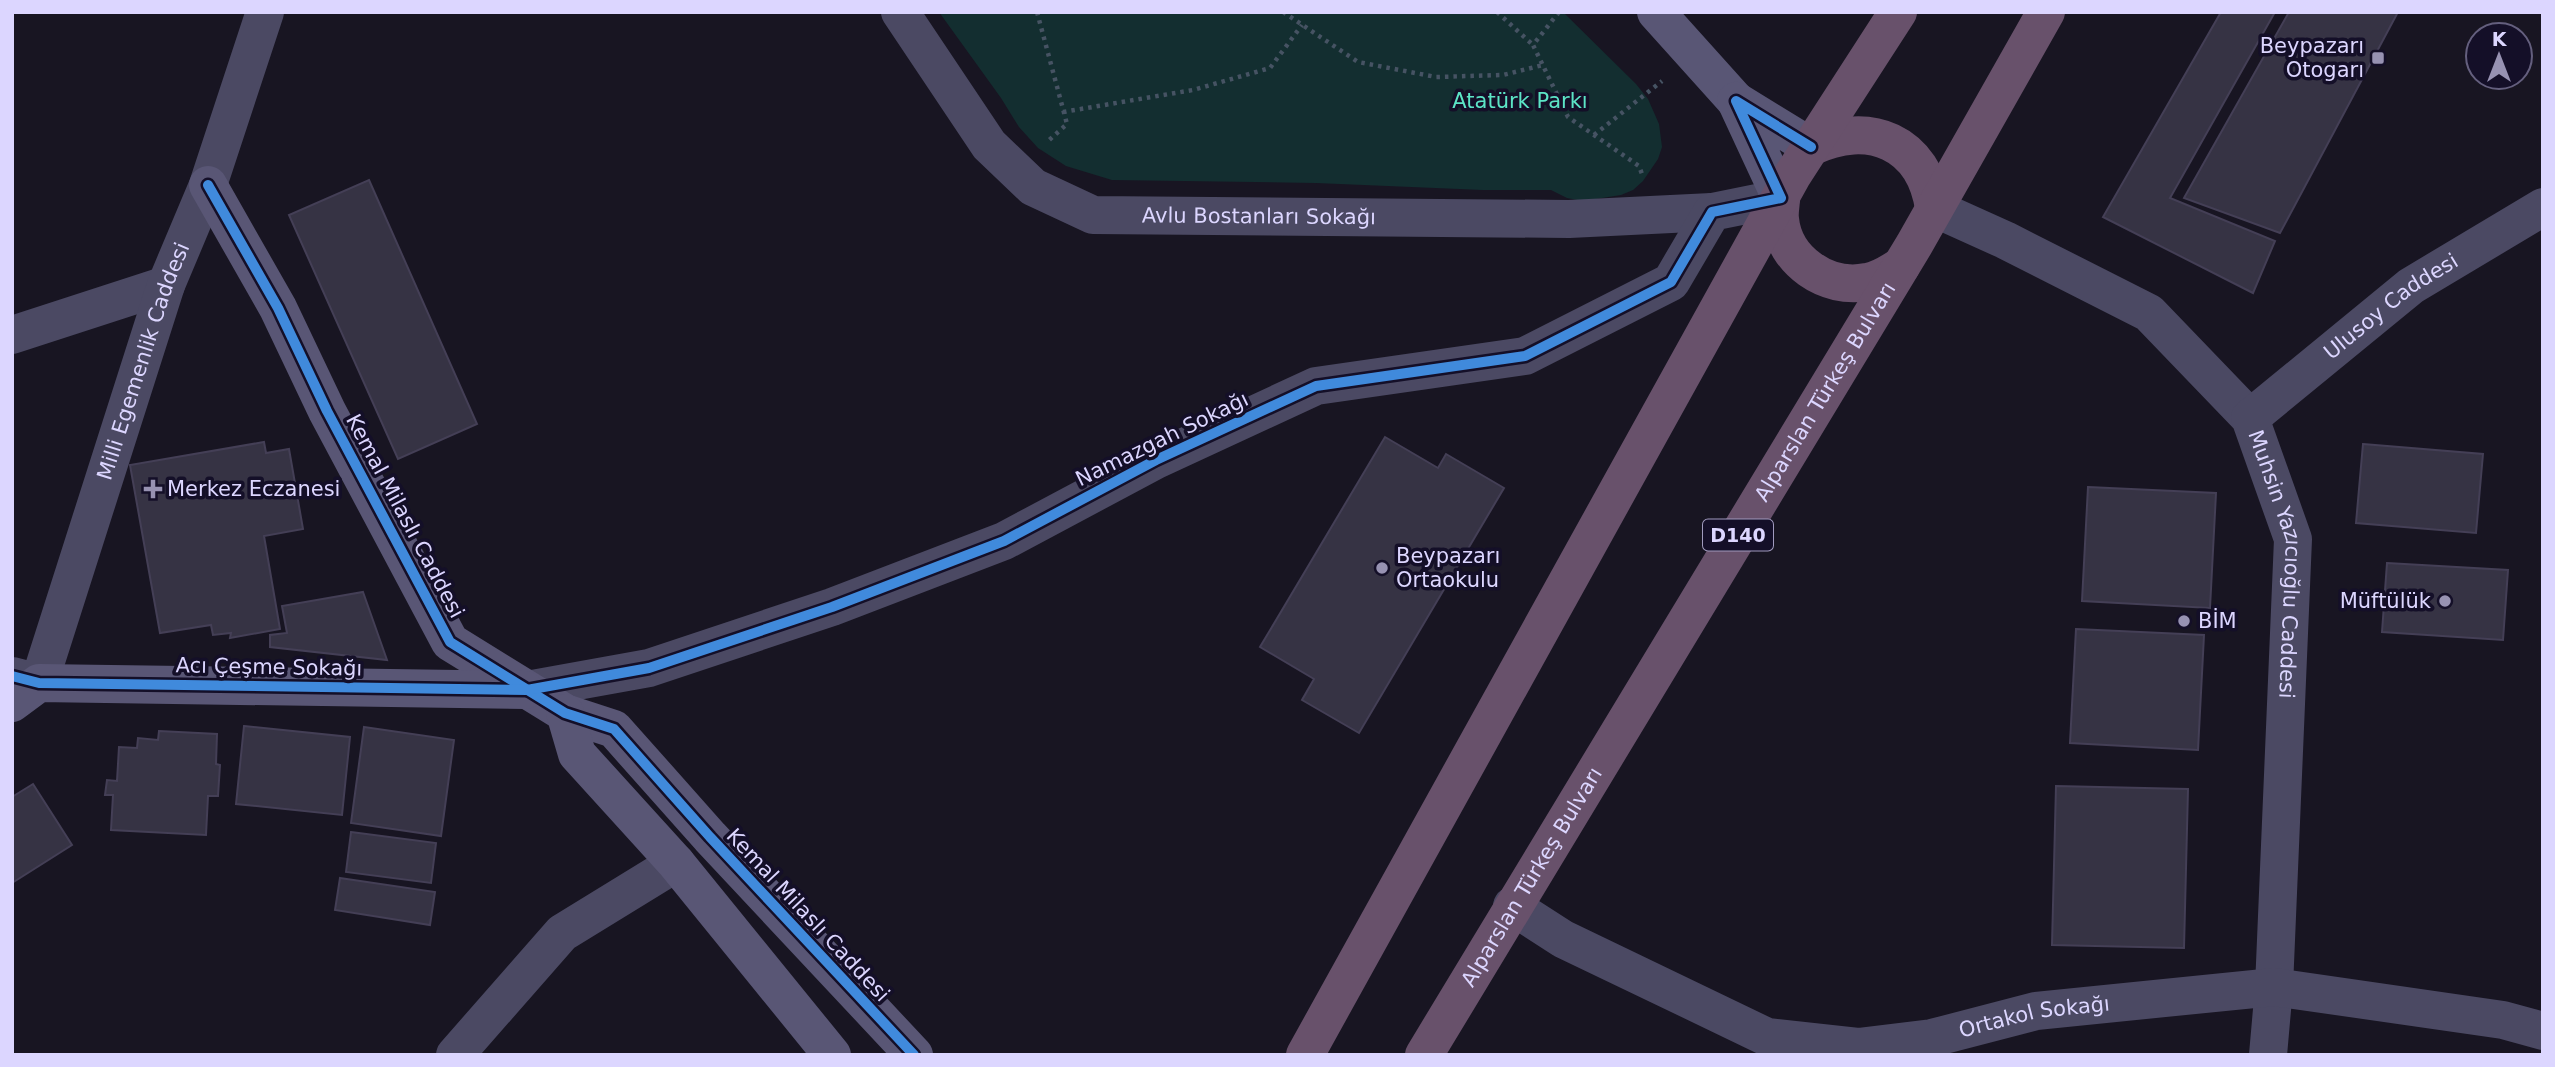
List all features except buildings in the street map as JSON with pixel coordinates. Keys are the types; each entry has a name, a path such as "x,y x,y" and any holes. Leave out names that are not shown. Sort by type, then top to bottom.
{"highway":[{"path":"1306,1055 1781,198 1898,12"},
{"name":"Alparslan Türkeş Bulvarı","path":"1423,1055 1901,266 2046,12"},
{"path":"1811,147 1848,134 1868,135 1887,141 1910,157 1920,168 1927,180 1934,208"},
{"path":"1781,198 1780,219 1786,240 1797,257 1812,272 1848,284 1885,276 1901,266"}],"street":[{"name":"Milli Egemenlik Caddesi","path":"21,687 166,285 208,185 265,12"},
{"name":"Avlu Bostanları Sokağı","path":"900,12 989,145 1033,187 1093,215 1569,219 1712,212"},
{"path":"1656,12 1736,101 1811,147"},
{"path":"1712,212 1781,198 1736,101"},
{"name":"Kemal Milaslı Caddesi","path":"208,185 278,308 327,411 450,642 565,713 614,729 710,837 914,1055"},
{"name":"Ulusoy Caddesi","path":"2250,418 2411,286 2543,207"},
{"name":"Muhsin Yazıcıoğlu Caddesi","path":"1934,208 2005,240 2149,313 2250,418 2293,539 2274,987 2268,1055"},
{"name":"Namazgah Sokağı","path":"527,690 649,667 832,607 979,551 1004,541 1156,460 1316,386 1525,356 1671,282 1712,212"},
{"path":"12,335 166,285"},
{"name":"Acı Çeşme Sokağı","path":"21,687 527,690"},
{"path":"565,713 577,754 676,863 832,1055"},
{"path":"455,1055 562,933 676,863"},
{"name":"Ortakol Sokağı","path":"1512,906 1563,939 1767,1037 1887,1049 2036,1011 2274,987 2503,1020 2543,1031"}],"path":[{"path":"1015,170 1067,124 1037,12"},
{"path":"1283,12 1358,62 1436,77 1503,75 1542,65"},
{"path":"1497,12 1533,45 1568,117 1639,166 1654,215"},
{"path":"1533,45 1559,12"},
{"path":"1063,112 1193,90 1270,68 1302,25"},
{"path":"1594,135 1695,55"}],"green space":[{"name":"Atatürk Parkı","path":"939,12 1563,12 1648,99 1659,124 1662,147 1658,159 1643,181 1633,190 1621,195 1583,201 1567,198 1551,190 1112,180 1066,166 1038,148 1019,127"}],"cycle path":[{"path":"12,676 39,683 527,690 649,668 832,607 1004,541 1156,460 1316,386 1525,356 1671,282 1712,212 1781,198 1736,101 1811,147"},
{"path":"208,185 278,308 327,411 450,642 565,713 614,729 710,837 914,1055"}],"place":[{"name":"Beypazarı Otogarı","path":"2378,58"},
{"name":"Merkez Eczanesi","path":"153,489"},
{"name":"Beypazarı Ortaokulu","path":"1382,568"},
{"name":"Müftülük","path":"2445,601"},
{"name":"BİM","path":"2184,621"}]}
